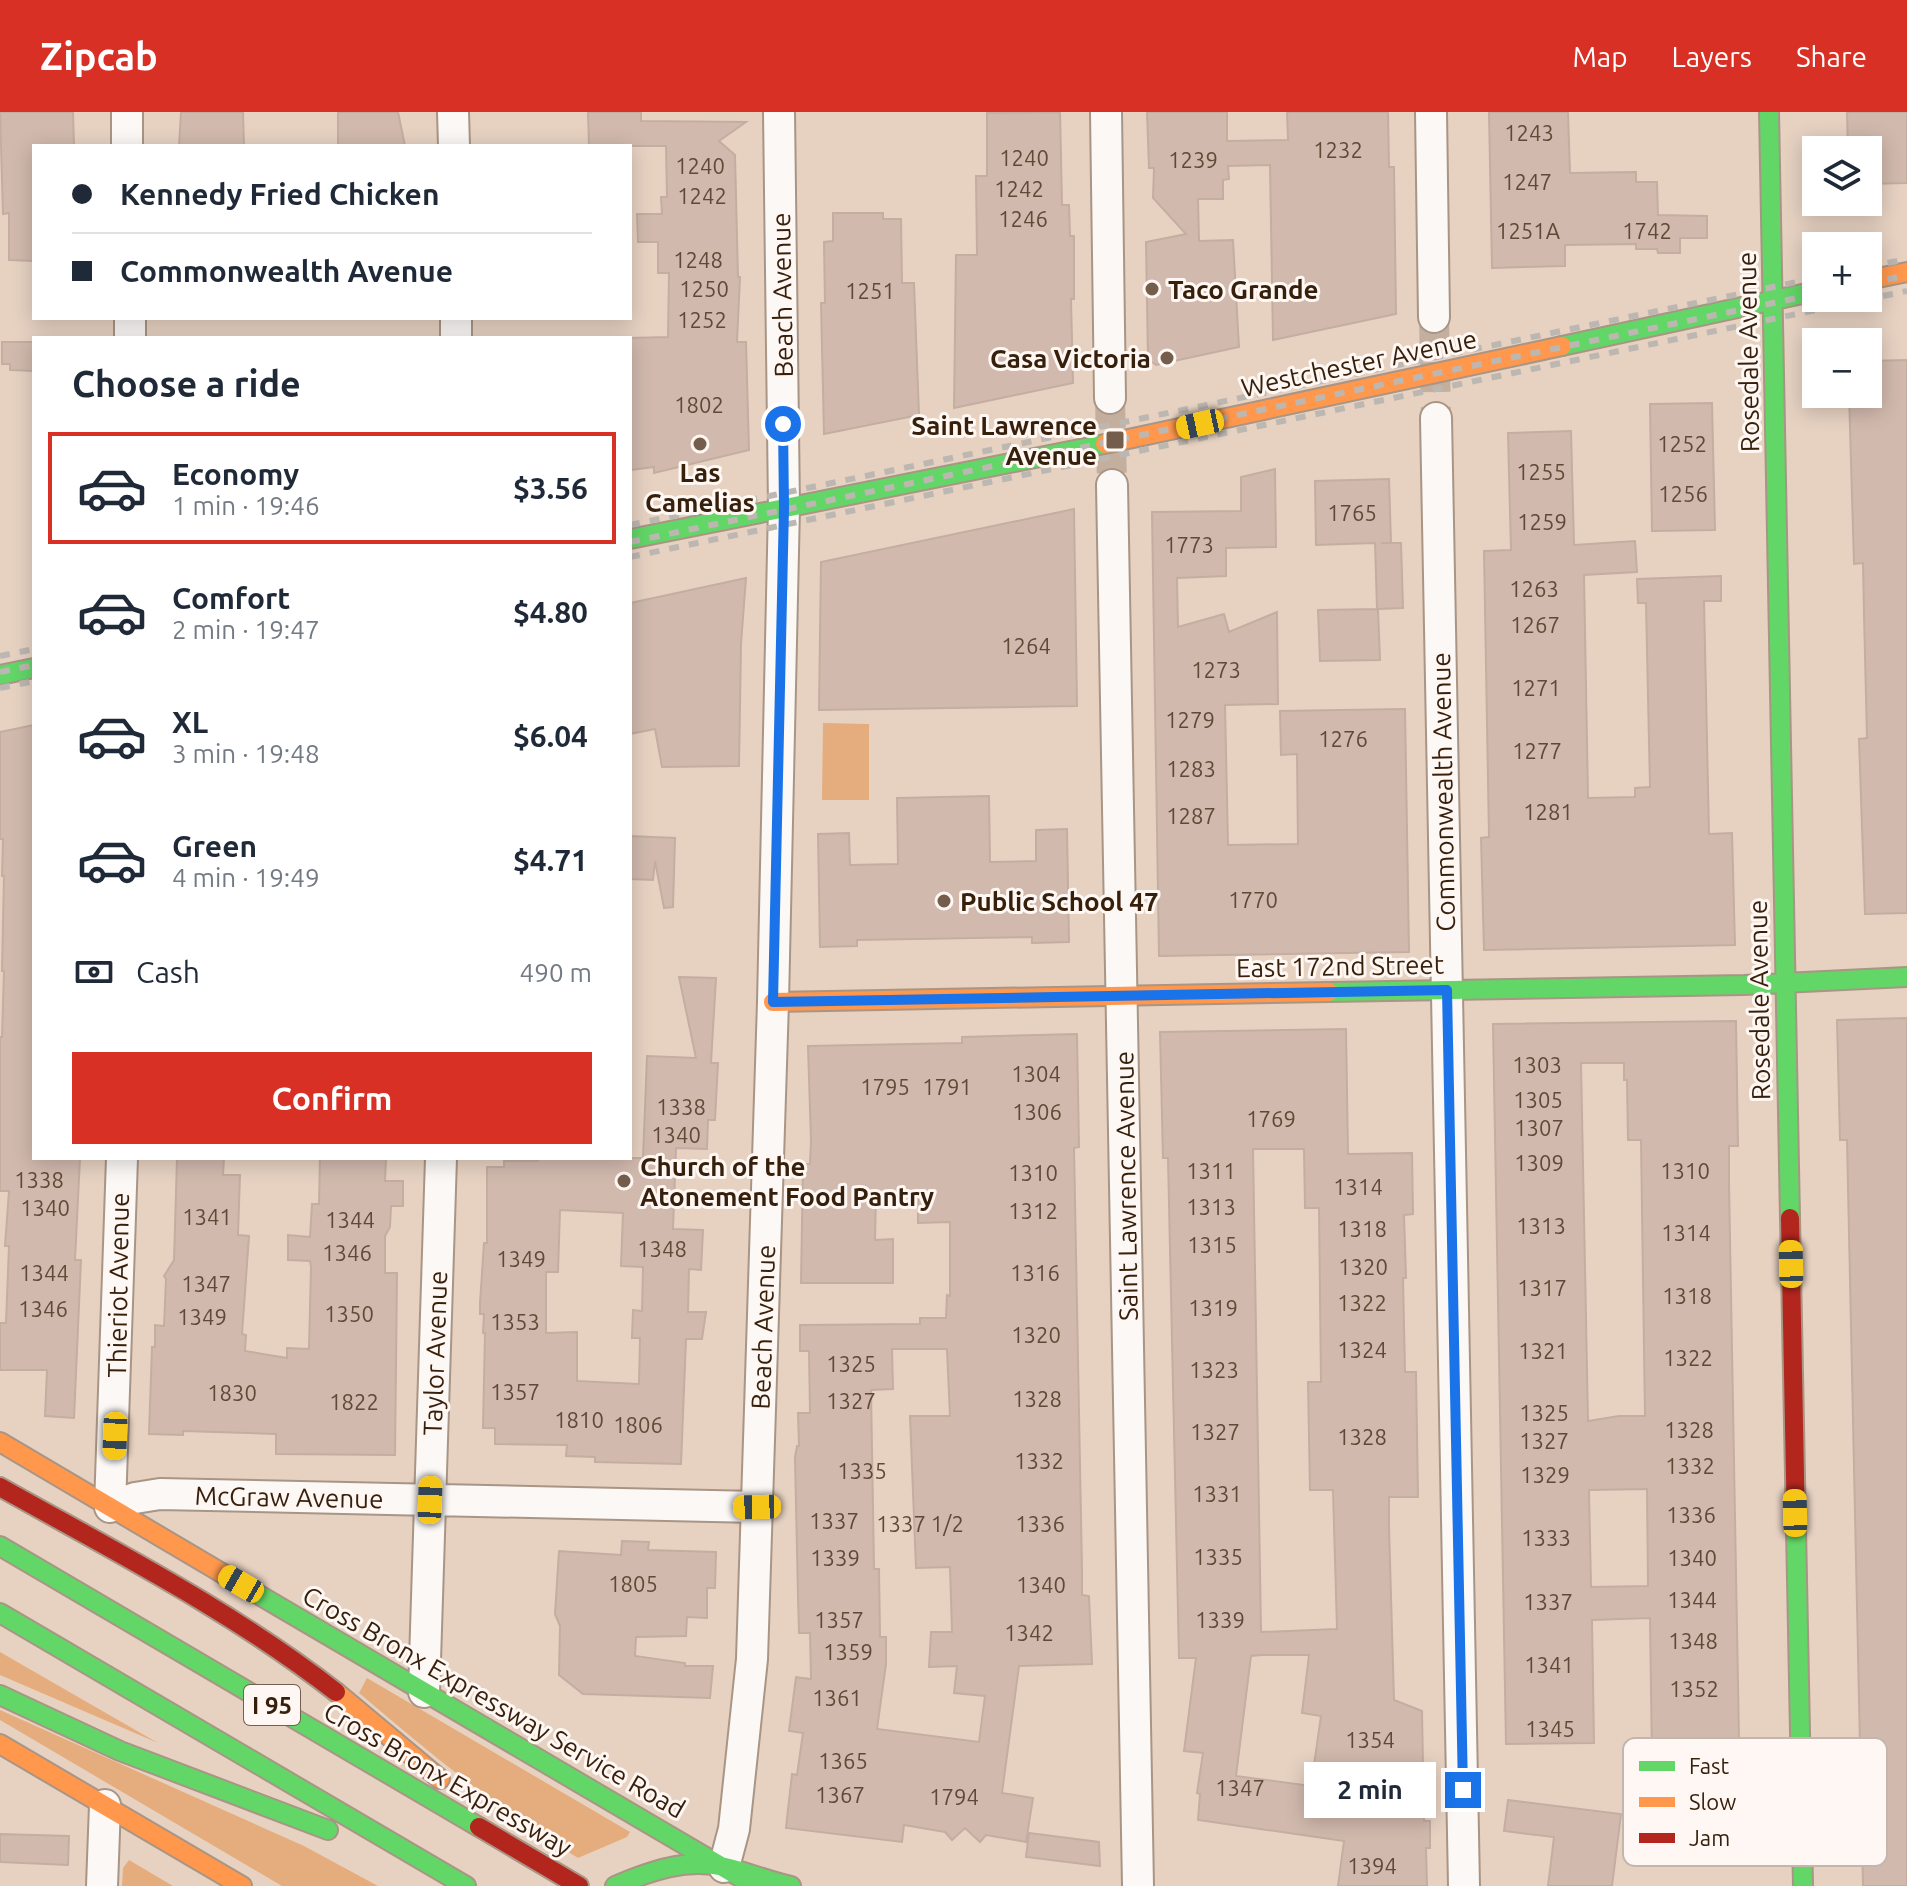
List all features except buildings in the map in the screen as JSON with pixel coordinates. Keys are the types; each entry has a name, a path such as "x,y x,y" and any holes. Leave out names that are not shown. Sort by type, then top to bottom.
{"main road":[{"name":"Rosedale Avenue","path":"1769,112 1800,1738"},
{"path":"1882,277 1907,272"},
{"name":"Westchester Avenue","path":"632,539 1111,443 1802,294"},
{"path":"0,675 32,668"},
{"name":"East 172nd Street","path":"773,1002 1785,984 1907,977"},
{"name":"Cross Bronx Expressway Service Road","path":"0,1442 424,1692 720,1876 755,1886"},
{"path":"0,1487 279,1650 543,1865"},
{"name":"Cross Bronx Expressway","path":"0,1546 579,1886"},
{"name":"I 95","path":"0,1613 458,1881"},
{"path":"0,1695 54,1722 122,1750 458,1881"},
{"path":"0,1744 242,1886"},
{"path":"615,1886 660,1868 679,1865 720,1876 749,1876 791,1886"},
{"name":"Rosedale Avenue","path":"1803,1866 1803,1886"}],"street":[{"path":"127,112 127,144"},
{"path":"453,112 454,144"},
{"name":"Beach Avenue","path":"720,1876 732,1842 752,1659 773,1002 784,507 779,112"},
{"path":"1106,112 1110,398"},
{"path":"1431,112 1434,317"},
{"name":"Commonwealth Avenue","path":"1436,418 1464,1886"},
{"name":"Saint Lawrence Avenue","path":"1112,485 1138,1886"},
{"name":"Thieriot Avenue","path":"110,1507 122,1160"},
{"name":"Taylor Avenue","path":"424,1692 441,1160"},
{"name":"McGraw Avenue","path":"110,1507 135,1498 160,1494 757,1507"},
{"path":"102,1886 105,1805"}],"shaded area":[{"path":"823,723 869,724 869,800 822,800"},
{"path":"0,1652 158,1743 0,1675"},
{"path":"367,1678 630,1832 627,1837 578,1858 465,1780 359,1693"},
{"path":"0,1710 304,1846 378,1886 282,1886 0,1720"},
{"path":"129,1860 173,1886 122,1886 123,1868"}],"tunnel":[{"path":"1434,317 1436,418"},
{"path":"1110,398 1112,485"}],"railway":[{"path":"1882,264 1907,259"},
{"path":"1882,281 1907,275"},
{"path":"632,525 1802,281"},
{"path":"632,557 1907,291"},
{"path":"632,542 1802,297"},
{"path":"0,656 32,649"},
{"path":"0,672 32,665"},
{"path":"0,688 32,681"}],"traffic: fast":[{"path":"1769,112 1790,1218"},
{"path":"1562,346 1802,294"},
{"path":"632,539 1105,444"},
{"path":"0,675 32,668"},
{"path":"1329,992 1744,985 1907,977"},
{"path":"1796,1528 1800,1738"},
{"path":"0,1546 479,1827"},
{"path":"232,1579 755,1886"},
{"path":"0,1613 466,1886"},
{"path":"0,1695 120,1751 328,1830"},
{"path":"615,1886 655,1871 696,1864 725,1867 791,1886"},
{"path":"1803,1866 1803,1886"}],"traffic: slow":[{"path":"1882,277 1907,272"},
{"path":"1105,444 1562,346"},
{"path":"773,1002 1329,992"},
{"path":"0,1442 232,1579"},
{"path":"336,1692 440,1779"},
{"path":"0,1744 242,1886"}],"traffic: jam":[{"path":"1790,1218 1796,1528"},
{"path":"0,1487 214,1608 336,1692"},
{"path":"479,1827 579,1886"}],"place":[{"name":"Taco Grande","path":"1152,289"},
{"name":"Casa Victoria","path":"1167,358"},
{"name":"Saint Lawrence Avenue","path":"1115,440"},
{"name":"Las Camelias","path":"700,444"},
{"name":"Public School 47","path":"944,901"},
{"name":"Church of the Atonement Food Pantry","path":"624,1181"}],"route":[{"path":"783,424 784,507 773,1002 1447,990 1463,1790"}]}
